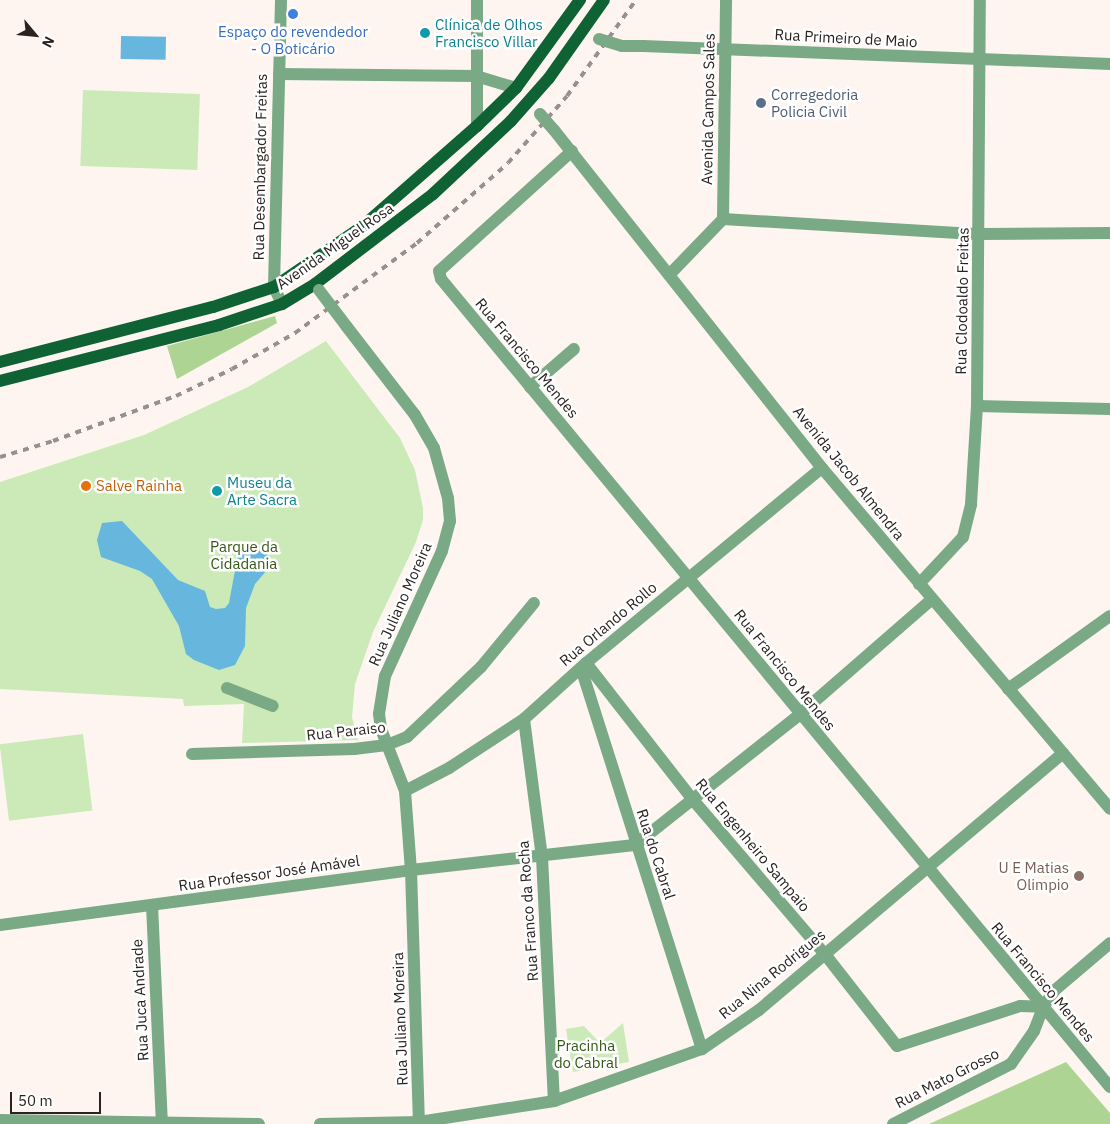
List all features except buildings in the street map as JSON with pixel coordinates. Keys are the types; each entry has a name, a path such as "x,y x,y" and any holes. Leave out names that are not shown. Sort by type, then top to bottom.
{"main road":[{"name":"Avenida Miguel Rosa","path":"0,362 213,307 274,287 363,226 477,126 516,88 580,0"},
{"name":"Avenida Miguel Rosa","path":"0,381 219,325 282,304 317,287 433,194 529,102 604,0"},
{"path":"516,88 529,102"},
{"path":"213,307 219,325"},
{"path":"147,323 152,342"}],"street":[{"name":"Rua Desembargador Freitas","path":"281,0 274,287 282,304"},
{"path":"477,0 477,126"},
{"name":"Avenida Campos Sales","path":"723,219 726,0"},
{"name":"Rua Clodoaldo Freitas","path":"919,584 957,545 967,526 977,406 980,0"},
{"name":"Rua Primeiro de Maio","path":"582,31 599,39 622,46 725,48 979,61 1110,64"},
{"path":"279,74 476,76 516,88"},
{"name":"Avenida Jacob Almendra","path":"529,102 572,151 822,468 931,600 1110,808"},
{"name":"Rua Francisco Mendes","path":"572,151 439,272 444,284 1110,1087"},
{"path":"669,274 723,219 979,234 1110,233"},
{"name":"Rua Juliano Moreira","path":"317,287 414,415 429,440 448,498 450,520 442,551 385,676 379,714 387,745 405,791 411,870 419,1123"},
{"path":"530,387 574,350"},
{"path":"977,406 1110,410"},
{"name":"Rua Orlando Rollo","path":"405,791 449,768 524,719 584,665 822,468"},
{"path":"635,845 694,801 800,714 931,600"},
{"name":"Rua Paraiso","path":"192,754 321,751 387,745 407,737 458,691 534,602"},
{"path":"1008,689 1110,616"},
{"name":"Rua Engenheiro Sampaio","path":"584,665 694,801 824,953 897,1046 1020,1006 1043,1006"},
{"name":"Rua do Cabral","path":"584,665 635,845 702,1049"},
{"path":"233,687 273,702"},
{"name":"Rua Franco da Rocha","path":"524,719 542,857 554,1101"},
{"name":"Rua Nina Rodrigues","path":"320,1124 419,1123 554,1101 702,1049 759,1010 824,953 1063,753"},
{"name":"Rua Professor José Amável","path":"0,925 411,870 542,857 635,845"},
{"name":"Rua Juca Andrade","path":"152,905 162,1123"},
{"path":"1043,1006 1055,990 1110,943"},
{"name":"Rua Mato Grosso","path":"893,1124 1011,1064 1034,1032 1043,1006"},
{"path":"0,1120 259,1124"}],"green space":[{"path":"83,90 200,94 197,170 80,166"},
{"path":"275,316 277,323 177,379 167,346"},
{"name":"Parque da Cidadania","path":"326,341 400,438 415,470 423,508 423,520 416,542 373,632 355,684 352,717 358,740 242,743 244,704 184,706 183,699 0,689 0,482 144,435 248,387"},
{"path":"83,734 92,810 9,821 0,744"},
{"name":"Pracinha do Cabral","path":"623,1023 629,1062 573,1072 566,1029 584,1026 600,1043"},
{"path":"1066,1062 1110,1113 1110,1124 929,1124"}],"water":[{"path":"121,36 166,37 166,60 121,59"},
{"path":"122,521 178,580 205,591 210,607 216,609 225,608 229,603 238,554 247,544 258,545 268,555 268,569 255,584 246,608 245,646 235,665 219,670 194,660 186,654 179,626 152,579 140,571 101,557 97,540 102,523"}],"railway":[{"path":"0,457 53,441 176,396 232,369 295,333 417,243 508,163 567,96 636,0"}],"place":[{"name":"Espaço do revendedor - O Boticário","path":"293,14"},
{"name":"Clínica de Olhos Francisco Villar","path":"425,33"},
{"name":"Corregedoria Policia Civil","path":"761,103"},
{"name":"Salve Rainha","path":"86,486"},
{"name":"Museu da Arte Sacra","path":"217,491"},
{"name":"U E Matias Olimpio","path":"1079,876"}]}
